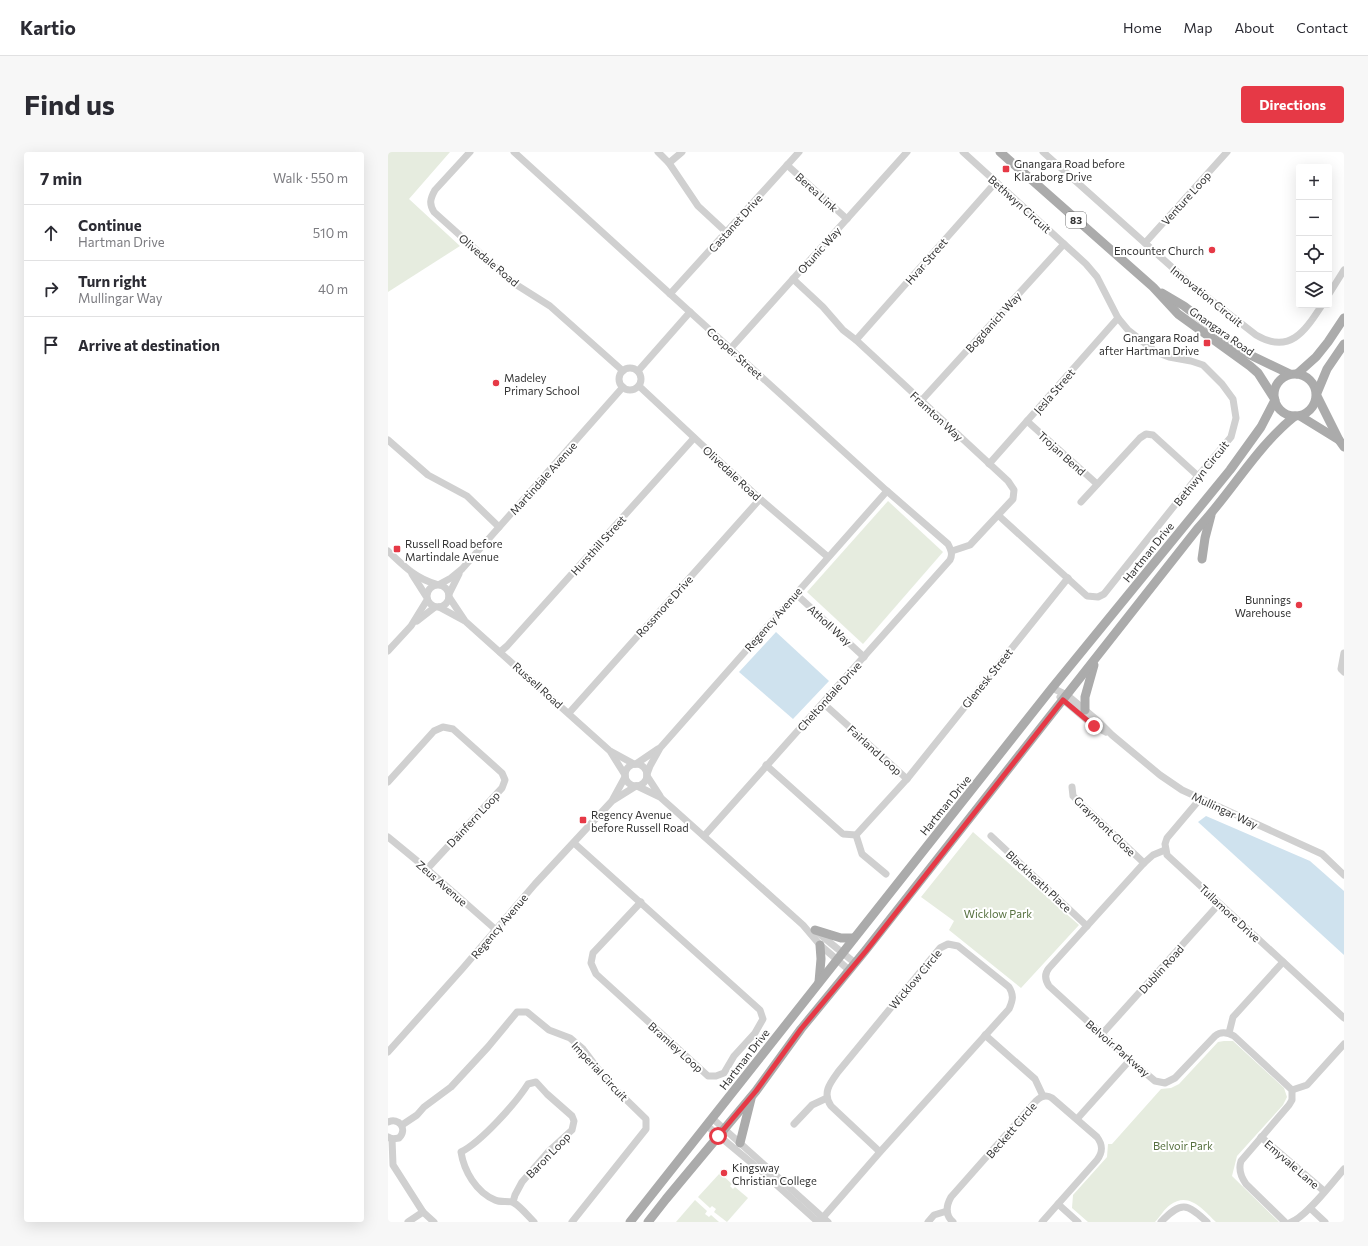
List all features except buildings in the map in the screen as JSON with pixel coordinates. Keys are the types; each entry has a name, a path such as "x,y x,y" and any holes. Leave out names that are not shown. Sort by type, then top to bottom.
{"main road":[{"name":"Gnangara Road","path":"1000,152 1152,287 1178,314 1197,330 1250,366 1258,374 1274,399"},
{"name":"Gnangara Road","path":"1152,287 1184,306 1244,352 1294,374"},
{"path":"1274,399 1275,390 1278,383 1283,378 1294,374 1316,357 1344,318"},
{"path":"648,1222 752,1096 801,1029 852,967 1198,528 1275,434 1298,416 1306,414 1312,409 1327,369 1344,344"},
{"name":"83","path":"1294,374 1304,376 1315,386 1317,395 1341,444"},
{"name":"83","path":"1274,399 1279,409 1284,413 1298,416 1341,444"},
{"name":"Hartman Drive","path":"630,1222 1052,688 1230,470 1261,428 1274,399"},
{"path":"1202,559 1211,513"},
{"path":"1085,710 1085,697 1095,660"},
{"path":"815,930 841,938 854,938"},
{"path":"819,982 821,959 820,945"},
{"path":"740,1143 752,1096"}],"street":[{"name":"Olivedale Road","path":"470,152 435,190 431,197 430,205 434,212 512,282 550,306 623,371"},
{"name":"Cooper Street","path":"514,152 887,491 948,544 952,553"},
{"path":"658,152 669,163 698,206 726,232"},
{"path":"669,163 682,152"},
{"name":"Castanet Drive","path":"670,294 799,152"},
{"name":"Otunic Way","path":"731,348 908,152"},
{"name":"Bethwyn Circuit","path":"963,152 1086,264 1097,278 1118,318 1128,330 1156,352 1169,357 1191,361 1203,366 1222,384 1233,399 1236,418 1231,437 1104,594 1098,597 1087,596 998,515"},
{"name":"Venture Loop","path":"1145,243 1227,152"},
{"name":"Innovation Circuit","path":"1045,153 1193,286 1264,340 1280,343 1290,341 1307,328 1320,308"},
{"name":"Berea Link","path":"787,165 847,219"},
{"name":"Hvar Street","path":"856,340 996,182"},
{"name":"Bogdanich Way","path":"922,401 1064,244"},
{"path":"1332,289 1344,270"},
{"name":"Framton Way","path":"794,279 823,307 843,330 856,340 1008,481 1014,490 1013,499 970,545 952,553"},
{"path":"638,371 690,312"},
{"name":"Jesla Street","path":"989,464 1118,318"},
{"path":"630,368 638,371 641,378 639,386 632,390 628,390 623,387 620,381 623,371 630,368"},
{"name":"Olivedale Road","path":"639,386 760,499 828,557"},
{"name":"Martindale Avenue","path":"438,584 451,578 462,569 623,387"},
{"name":"Trojan Bend","path":"1027,421 1097,484"},
{"path":"1081,502 1140,438 1146,434 1153,435 1198,476"},
{"name":"Hursthill Street","path":"500,652 694,438"},
{"path":"388,440 428,475 467,496 499,527"},
{"name":"Regency Avenue","path":"647,775 650,766 660,748 887,491"},
{"name":"Rossmore Drive","path":"569,713 760,499"},
{"path":"388,551 411,572 424,580 446,587 449,595 446,604 437,607 411,626 388,651"},
{"name":"Cheltondale Drive","path":"704,836 950,560 952,553"},
{"name":"Martindale Avenue","path":"449,595 462,569"},
{"path":"411,572 429,603 437,607"},
{"name":"Glenesk Street","path":"907,778 1068,578"},
{"path":"411,626 427,598 428,590 433,585 438,584"},
{"name":"Atholl Way","path":"796,594 864,656"},
{"name":"Russell Road","path":"449,595 465,620 500,652 610,751 635,764"},
{"name":"Russell Road","path":"437,607 465,620"},
{"path":"1344,653 1341,669 1344,672"},
{"name":"Mullingar Way","path":"1052,688 1065,698 1094,726 1112,735"},
{"name":"Mullingar Way","path":"1065,698 1085,710 1112,735 1160,775 1182,790 1322,854 1344,875"},
{"name":"Fairland Loop","path":"823,703 907,778 856,835"},
{"name":"Dainfern Loop","path":"388,782 434,731 443,727 453,729 502,773 505,780 502,788 427,869"},
{"name":"Regency Avenue","path":"635,764 660,748"},
{"name":"Russell Road","path":"610,751 625,776"},
{"path":"660,797 643,767 635,764 627,768 625,776 629,783 660,797 803,925 820,945 840,956"},
{"path":"766,765 843,834 856,835 862,854 886,874"},
{"path":"636,786 644,783 647,775"},
{"name":"Regency Avenue","path":"388,1052 464,968 535,884 612,801 625,776"},
{"name":"Regency Avenue","path":"612,801 636,786"},
{"name":"Graymont Close","path":"1072,787 1073,796 1144,863"},
{"path":"1165,850 1167,838 1200,799"},
{"name":"Blackheath Place","path":"991,836 1087,926"},
{"name":"Zeus Avenue","path":"388,837 427,869 495,930"},
{"name":"Bramley Loop","path":"574,843 641,902 760,1010 763,1019 755,1033 734,1056 724,1073 716,1076 708,1076 596,974 591,963 593,953 641,902"},
{"name":"Belvoir Parkway","path":"1165,850 1153,855 1144,863 1046,971 1045,979 1049,986 1130,1060 1156,1081 1161,1083 1168,1082 1179,1075 1218,1033 1229,1033"},
{"name":"Tullamore Drive","path":"1165,850 1167,855 1219,904 1344,1018"},
{"name":"Dublin Road","path":"1102,1034 1219,904"},
{"path":"803,925 815,930 852,967"},
{"name":"Wicklow Circle","path":"822,1221 880,1152 1009,1009 1013,998 1012,992 1009,987 958,946 953,944 943,945 832,1079 827,1090 827,1098"},
{"path":"1283,962 1233,1017 1229,1033 1292,1090 1292,1100 1289,1105 1241,1161 1239,1168 1240,1174 1246,1184 1285,1222"},
{"name":"Imperial Circuit","path":"434,1222 423,1212 391,1166 390,1138 399,1138 403,1132 402,1124 417,1115 424,1107 451,1087 488,1047 517,1012 527,1012 549,1030 570,1038 582,1049 608,1082 646,1119 646,1129 572,1222"},
{"path":"985,1035 1035,1079 1043,1096"},
{"path":"1292,1090 1306,1085 1344,1044"},
{"path":"1077,1119 1130,1060"},
{"name":"Baron Loop","path":"536,1082 572,1116 574,1122 572,1130 549,1151 522,1182 513,1202 496,1201 478,1189 471,1179 463,1162 462,1152 479,1140 522,1093 528,1084 536,1082"},
{"name":"Beckett Circle","path":"947,1211 948,1202 951,1197 1036,1101 1043,1096 1052,1098 1077,1119 1097,1137 1102,1149 1097,1160 1042,1222"},
{"path":"794,1124 812,1105 827,1098 830,1106 880,1152"},
{"path":"388,1122 396,1120 402,1124"},
{"path":"709,1122 760,1170 822,1221"},
{"path":"721,1132 740,1143 822,1221"},
{"name":"Emyvale Lane","path":"1261,1137 1324,1191"},
{"path":"1291,1222 1295,1221 1310,1208 1344,1169"},
{"path":"513,1202 534,1222"},
{"path":"1058,1204 1078,1222"},
{"path":"1161,1222 1168,1214 1184,1206 1194,1210 1207,1222"},
{"path":"1310,1208 1325,1222"},
{"path":"928,1222 934,1215 947,1211 948,1216 953,1222"},
{"path":"408,1222 423,1212"}],"green space":[{"path":"388,152 450,152 409,199 460,246 388,292"},
{"path":"888,501 943,552 863,644 807,592"},
{"name":"Wicklow Park","path":"973,832 1079,925 1021,988 949,930 954,921 921,897"},
{"name":"Belvoir Park","path":"1233,1041 1284,1088 1287,1097 1283,1105 1237,1156 1232,1176 1279,1222 1216,1222 1195,1204 1183,1200 1177,1201 1170,1205 1155,1222 1088,1222 1072,1208 1073,1195 1107,1157 1108,1144 1112,1144 1161,1089 1171,1088 1179,1084 1218,1042"},
{"path":"720,1173 732,1184 730,1186 733,1189 735,1187 748,1198 727,1222 714,1212 716,1209 712,1206 710,1208 698,1197"},
{"path":"695,1200 707,1211 705,1214 709,1217 711,1215 719,1222 676,1222"}],"water":[{"path":"776,632 829,681 793,719 739,672"},
{"path":"1206,816 1310,861 1344,891 1344,955 1198,822"}],"place":[{"name":"Gnangara Road before Klaraborg Drive","path":"1006,169"},
{"name":"Encounter Church","path":"1212,250"},
{"name":"Gnangara Road after Hartman Drive","path":"1207,343"},
{"name":"Madeley Primary School","path":"496,383"},
{"name":"Russell Road before Martindale Avenue","path":"397,549"},
{"name":"Bunnings Warehouse","path":"1299,605"},
{"name":"Regency Avenue before Russell Road","path":"583,820"},
{"name":"Kingsway Christian College","path":"724,1173"}],"route":[{"path":"718,1136 756,1091 801,1029 866,951 1063,700 1094,726"}]}
